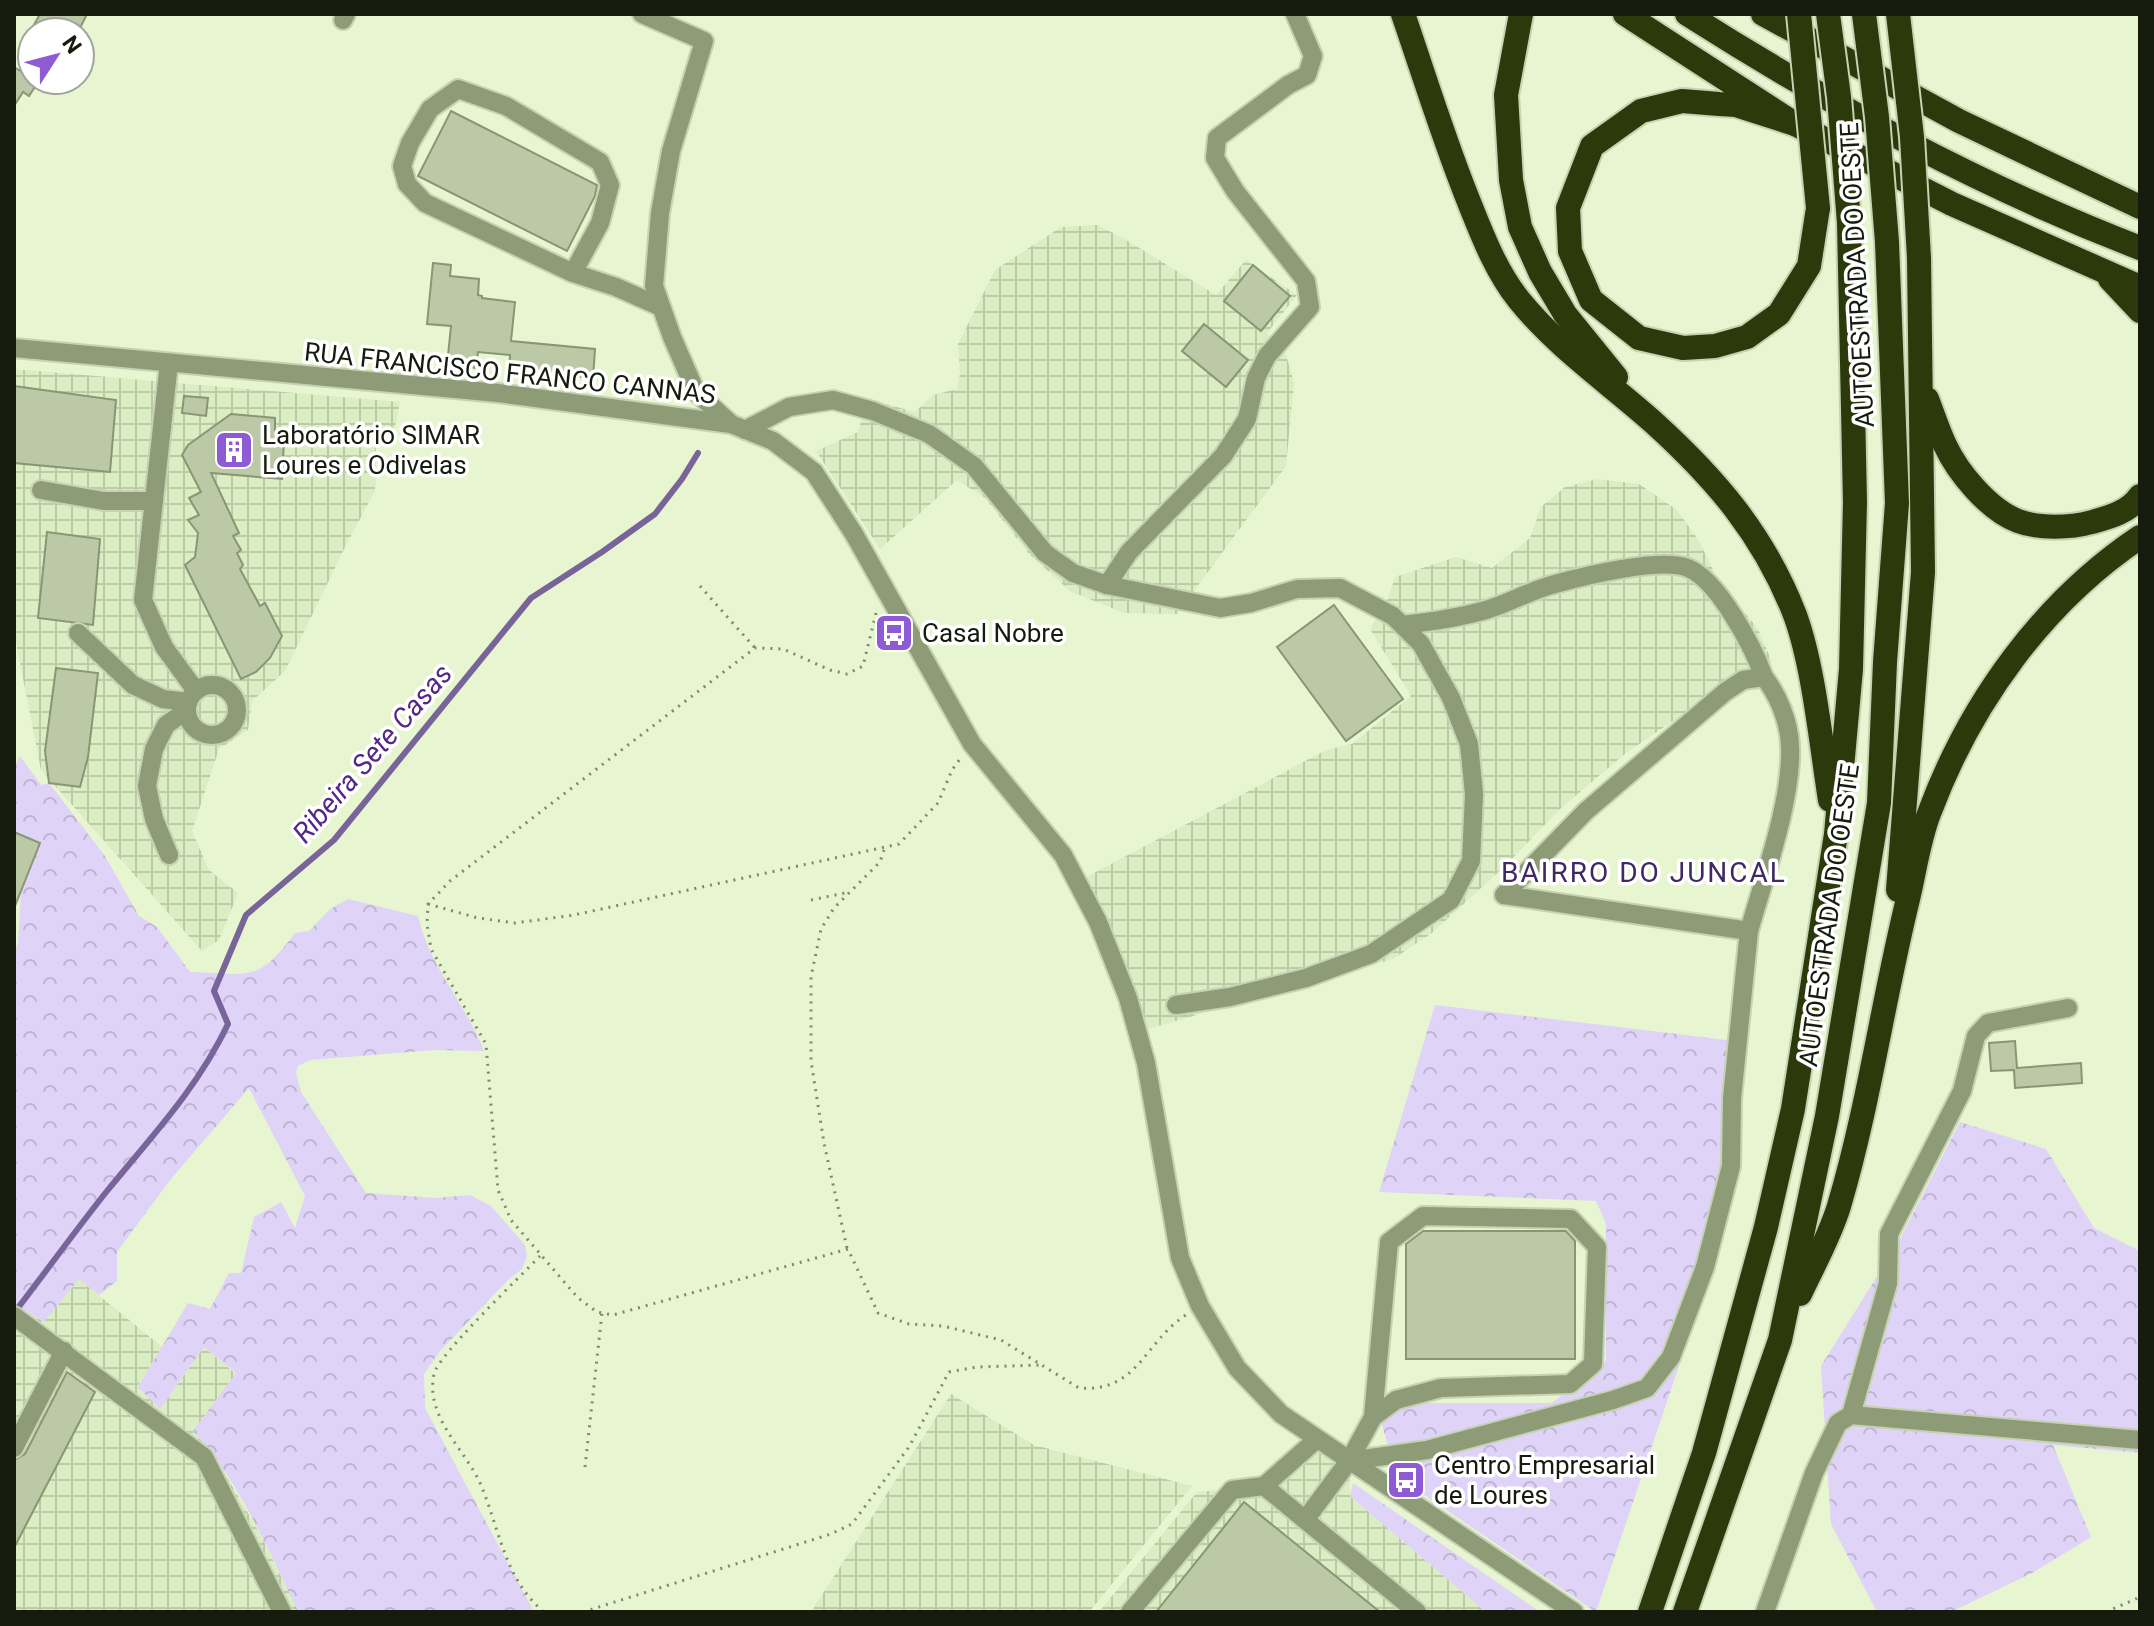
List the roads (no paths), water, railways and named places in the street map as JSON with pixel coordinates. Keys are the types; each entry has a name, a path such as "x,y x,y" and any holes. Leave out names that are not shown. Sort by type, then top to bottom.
{"highway":[{"path":"1403,14 1484,241 1517,298 1561,345 1653,422 1718,485 1765,550 1795,617 1809,673 1836,834"},
{"path":"1521,14 1506,95 1511,180 1520,227 1540,272 1565,314 1653,422"},
{"path":"1625,14 1795,124 1952,204 2140,287"},
{"path":"1687,14 1771,67 1972,175 2140,248"},
{"path":"1763,14 1959,121 2138,205"},
{"path":"1795,124 1736,105 1682,101 1641,111 1592,146 1568,208 1570,251 1591,300 1639,338 1683,348 1715,346 1747,337 1779,314 1809,266 1818,208 1799,14"},
{"name":"AUTOESTRADA DO OESTE","path":"1650,1612 1704,1453 1766,1227 1793,1109 1836,834 1851,669 1855,532 1849,223 1839,97 1828,14"},
{"name":"AUTOESTRADA DO OESTE","path":"1685,1612 1780,1340 1827,1116 1879,803 1885,662 1897,503 1887,242 1877,117 1864,14"},
{"path":"1891,968 1923,572 1919,258 1912,137 1898,14"},
{"path":"2106,274 2140,311"},
{"path":"1922,385 1946,447 1966,480 1986,499 2017,520 2049,526 2083,524 2132,507 2140,496"},
{"path":"1780,1340 1838,1209 1860,1127 1891,968 1928,813 1955,751 2003,668 2052,613 2114,554 2140,537"}],"street":[{"path":"642,14 704,41 671,151 660,213 654,286 696,392 738,427 789,407 833,400 873,411 929,434 974,466 1045,553 1073,573 1107,585 1220,608 1251,603 1297,589 1340,588 1393,616 1421,644 1451,698 1469,744 1474,794 1471,861 1451,900 1371,954 1290,982 1230,997 1176,1005"},
{"path":"1107,585 1129,552 1223,456 1247,419 1256,378 1267,356 1310,307 1306,281 1235,191 1215,158 1217,138 1288,85 1307,75 1313,56 1295,14"},
{"path":"573,273 600,223 610,185 600,162 506,106 458,89 430,109 410,143 402,166 407,184 425,203 573,273 616,287 661,307"},
{"name":"RUA FRANCISCO FRANCO CANNAS","path":"14,348 498,393 738,427 773,441 814,472 854,534 972,744 1063,855 1098,922 1128,998 1146,1063 1180,1258 1200,1306 1237,1368 1281,1414 1574,1612"},
{"path":"169,363 143,600 191,701"},
{"path":"41,490 104,501 154,501"},
{"path":"1349,1461 1427,1450 1613,1400 1647,1388 1671,1357 1705,1267 1731,1166 1732,1098 1749,931 1784,803 1790,744 1777,694 1764,677 1752,645 1715,590 1688,568 1654,564 1554,584 1475,612 1402,625"},
{"path":"78,633 133,685 163,699 191,701"},
{"path":"1749,931 1504,895 1586,811 1725,692 1743,680 1764,677"},
{"path":"169,855 154,819 147,786 154,749 166,725 191,701"},
{"path":"1851,1415 1888,1283 1889,1234 1962,1091 1976,1036 1988,1023 2068,1008"},
{"path":"1305,1520 1349,1461 1373,1417 1389,1242 1423,1216 1571,1219 1597,1247 1593,1364 1570,1384 1441,1388 1396,1400 1373,1417"},
{"path":"19,1319 204,1457 282,1612"},
{"path":"14,1448 64,1351"},
{"path":"1765,1612 1819,1462 1838,1423 1851,1415 2140,1440"},
{"path":"1130,1612 1232,1490 1264,1486 1317,1439"},
{"path":"1264,1486 1417,1612"}],"waterway":[{"name":"Ribeira Sete Casas","path":"14,1313 95,1206 173,1111 216,1048 228,1024 214,991 246,915 334,840 531,598 655,514 698,453"}],"place":[{"name":"Laboratório SIMAR Loures e Odivelas","path":"234,450"},
{"name":"Casal Nobre","path":"894,633"},
{"name":"Centro Empresarial de Loures","path":"1406,1480"}],"district":[{"name":"BAIRRO DO JUNCAL","path":"1644,872"}]}
